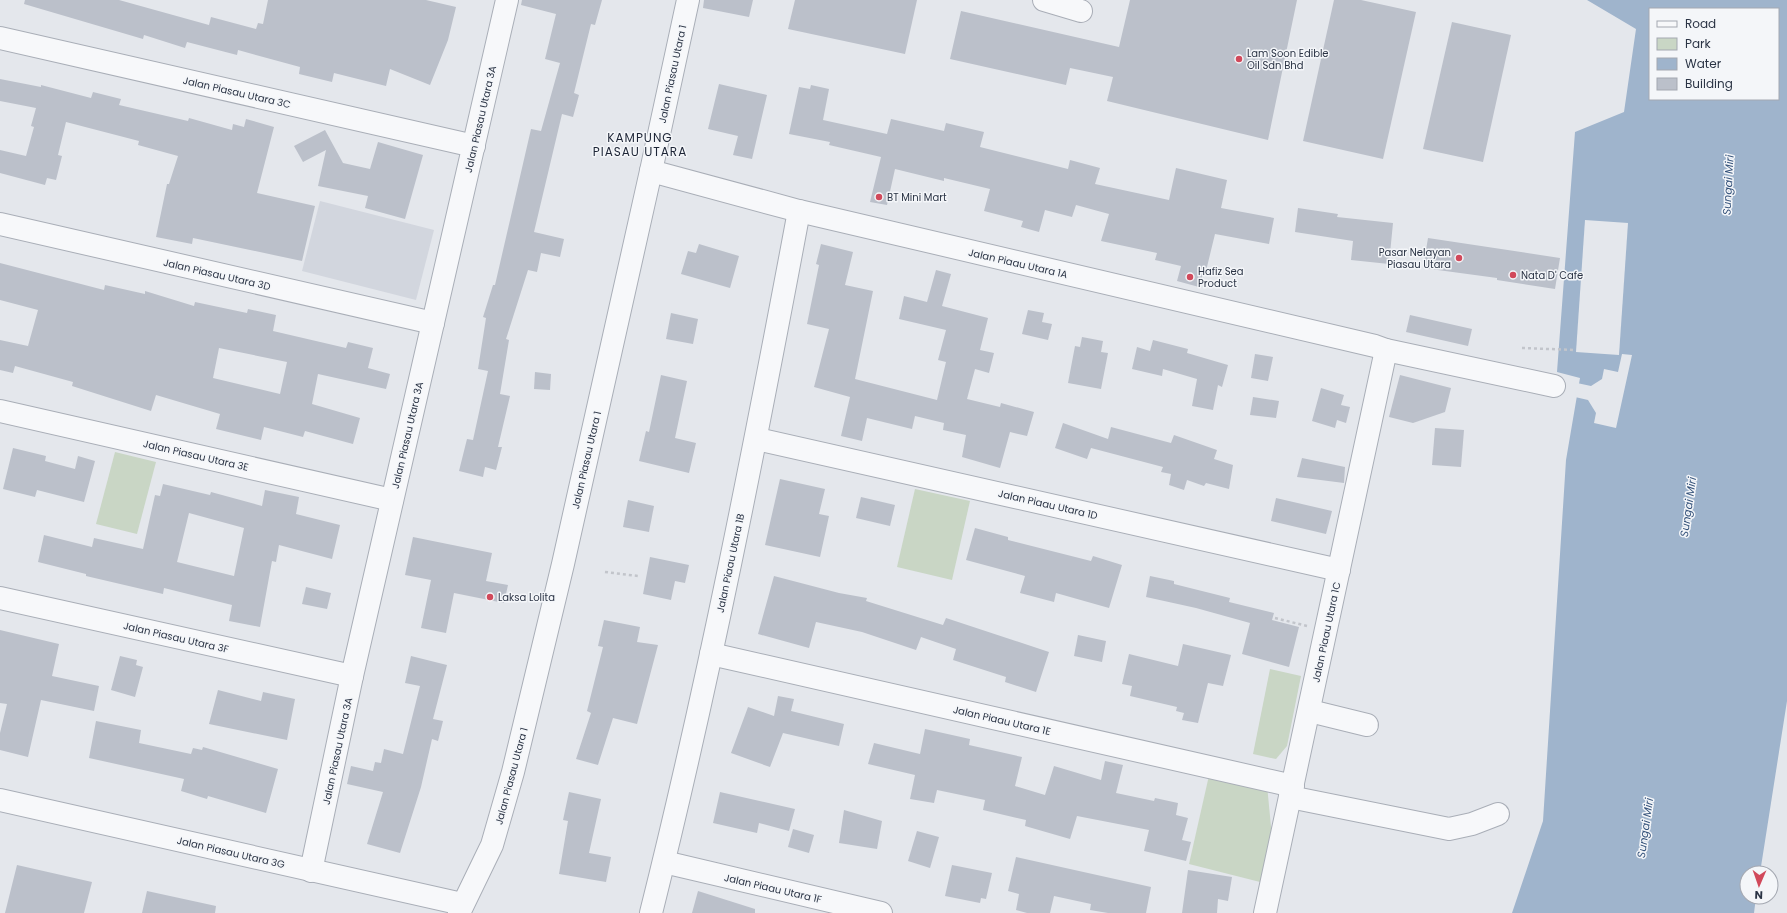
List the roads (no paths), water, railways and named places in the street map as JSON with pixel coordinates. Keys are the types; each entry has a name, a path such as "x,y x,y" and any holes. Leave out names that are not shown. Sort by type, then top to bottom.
{"street":[{"name":"Jalan Piasau Utara 3A","path":"312,871 352,676 507,0"},
{"name":"Jalan Piasau Utara 1","path":"460,909 477,878 492,845 513,772 563,564 688,0"},
{"path":"1044,0 1082,11"},
{"name":"Jalan Piasau Utara 3C","path":"0,38 474,146"},
{"name":"Jalan Piaau Utara 1A","path":"651,171 799,212 1375,346 1386,350 1554,386"},
{"name":"Jalan Piaau Utara 1B","path":"651,913 711,654 757,439 799,212"},
{"name":"Jalan Piasau Utara 3D","path":"0,224 433,323"},
{"name":"Jalan Piaau Utara 1C","path":"1265,913 1310,711 1386,350"},
{"name":"Jalan Piasau Utara 3E","path":"0,411 392,500"},
{"name":"Jalan Piaau Utara 1D","path":"757,439 1339,570"},
{"name":"Jalan Piasau Utara 3F","path":"0,598 352,676"},
{"name":"Jalan Piaau Utara 1E","path":"711,654 1449,829 1472,824 1498,814"},
{"path":"1310,711 1366,725"},
{"name":"Jalan Piasau Utara 3G","path":"0,800 312,871 460,909"},
{"name":"Jalan Piaau Utara 1F","path":"664,862 881,913"}],"water":[{"name":"Sungai Miri","path":"1587,0 1787,0 1787,701 1761,865 1739,865 1739,905 1755,905 1754,913 1512,913 1543,821 1566,460 1580,378 1557,372 1575,132 1624,112 1636,29"}],"place":[{"name":"Lam Soon Edible Oil Sdn Bhd","path":"1239,59"},
{"name":"BT Mini Mart","path":"879,197"},
{"name":"Pasar Nelayan Piasau Utara","path":"1459,258"},
{"name":"Nata D' Cafe","path":"1513,275"},
{"name":"Hafiz Sea Product","path":"1190,277"},
{"name":"Laksa Lolita","path":"490,597"}],"district":[{"name":"KAMPUNG PIASAU UTARA","path":"640,145"}]}
